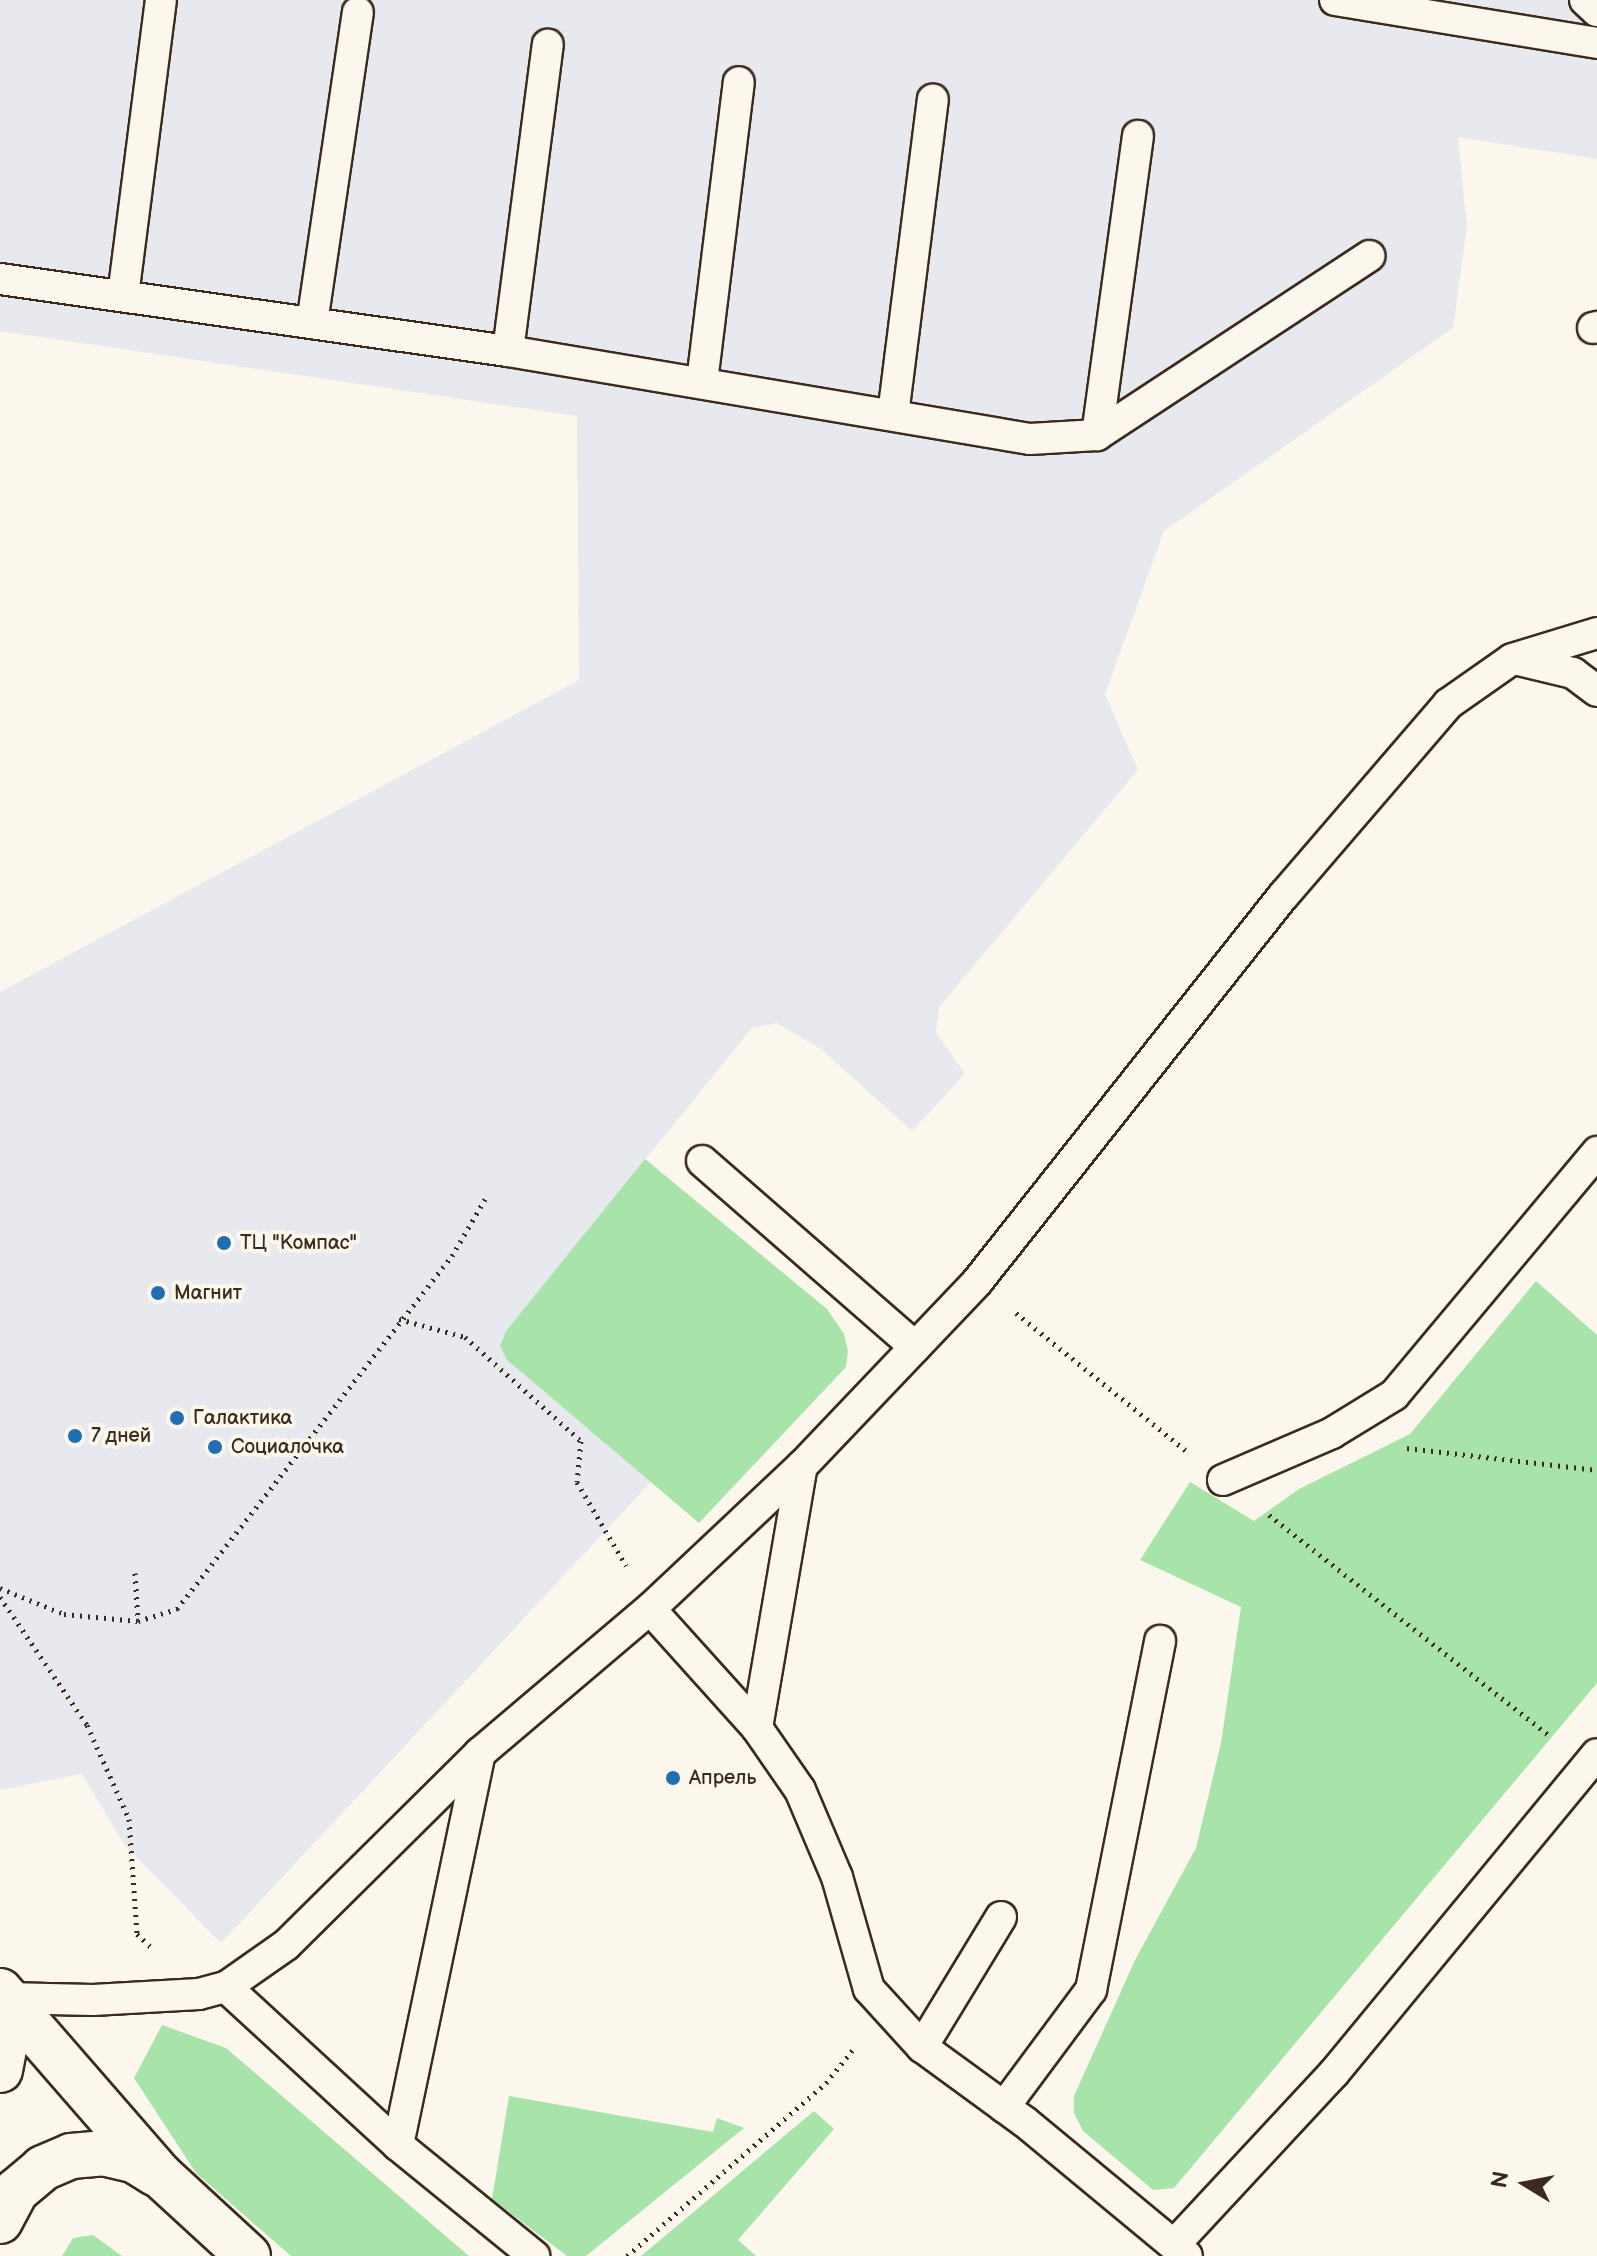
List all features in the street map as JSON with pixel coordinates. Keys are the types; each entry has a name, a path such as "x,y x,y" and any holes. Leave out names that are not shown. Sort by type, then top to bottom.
{"main road":[{"path":"0,2070 6,2040 2,1995"},
{"path":"2,1995 161,2176 248,2256"},
{"path":"0,2221 16,2191 43,2168 71,2156 103,2153 134,2160 161,2176"}],"lane":[{"path":"123,296 161,0"},
{"path":"1335,0 1597,43"},
{"path":"1585,0 1597,11"},
{"path":"312,323 358,12"},
{"path":"508,351 548,45"},
{"path":"702,382 739,82"},
{"path":"893,415 933,100"},
{"path":"1097,435 1138,136"},
{"path":"0,279 508,351 1030,439 1097,435 1370,256"},
{"path":"2,1995 93,2000 226,1987 286,1945 480,1753 650,1609 802,1466 977,1282 1284,895 1448,704 1512,659 1597,633"},
{"path":"1512,659 1573,673 1597,691"},
{"path":"1223,1480 1355,1419 1394,1395 1597,1152"},
{"path":"702,1161 915,1347"},
{"path":"757,1728 802,1466"},
{"path":"650,1609 757,1728 800,1790 837,1877 869,1989 888,2006 922,2047 1004,2107 1180,2251 1334,2073 1592,1760"},
{"path":"1004,2107 1091,1990 1160,1641"},
{"path":"398,2145 480,1753"},
{"path":"922,2047 1001,1917"},
{"path":"226,1987 398,2145 534,2256"}],"path":[{"path":"0,1588 64,1614 138,1621 177,1609 399,1319 452,1256 485,1199"},
{"path":"977,1282 1223,1480 1592,1760"},
{"path":"399,1319 465,1337 581,1441 577,1482 650,1609"},
{"path":"1355,1419 1395,1447 1597,1470"},
{"path":"135,1573 138,1621"},
{"path":"627,2256 826,2083 888,2006"}],"shaded area":[{"path":"0,0 1597,0 1597,159 1458,137 1467,227 1453,328 1164,531 1105,694 1138,770 939,1007 936,1033 965,1074 912,1131 821,1049 777,1023 752,1028 506,1331 507,1360 651,1482 221,1943 124,1844 82,1774 0,1790 0,992 579,680 577,416 0,331"}],"green space":[{"path":"645,1159 827,1309 844,1334 848,1351 846,1367 699,1523 507,1360 500,1346 506,1331"},
{"path":"1536,1281 1597,1335 1597,1683 1174,2188 1153,2190 1083,2131 1074,2113 1074,2096 1135,1960 1196,1848 1221,1743 1241,1607 1140,1560 1190,1482 1254,1521 1299,1489 1410,1434"},
{"path":"162,2025 226,2048 469,2256 291,2256 196,2173 134,2078"},
{"path":"509,2096 713,2132 717,2118 744,2128 586,2256 567,2256 492,2199"},
{"path":"814,2111 834,2129 738,2240 756,2256 641,2256"},
{"path":"93,2235 122,2256 62,2256 73,2238"}],"place":[{"name":"ТЦ \"Компас\"","path":"224,1243"},
{"name":"Магнит","path":"158,1293"},
{"name":"Галактика","path":"177,1418"},
{"name":"7 дней","path":"75,1436"},
{"name":"Социалочка","path":"215,1447"},
{"name":"Апрель","path":"673,1778"}]}
